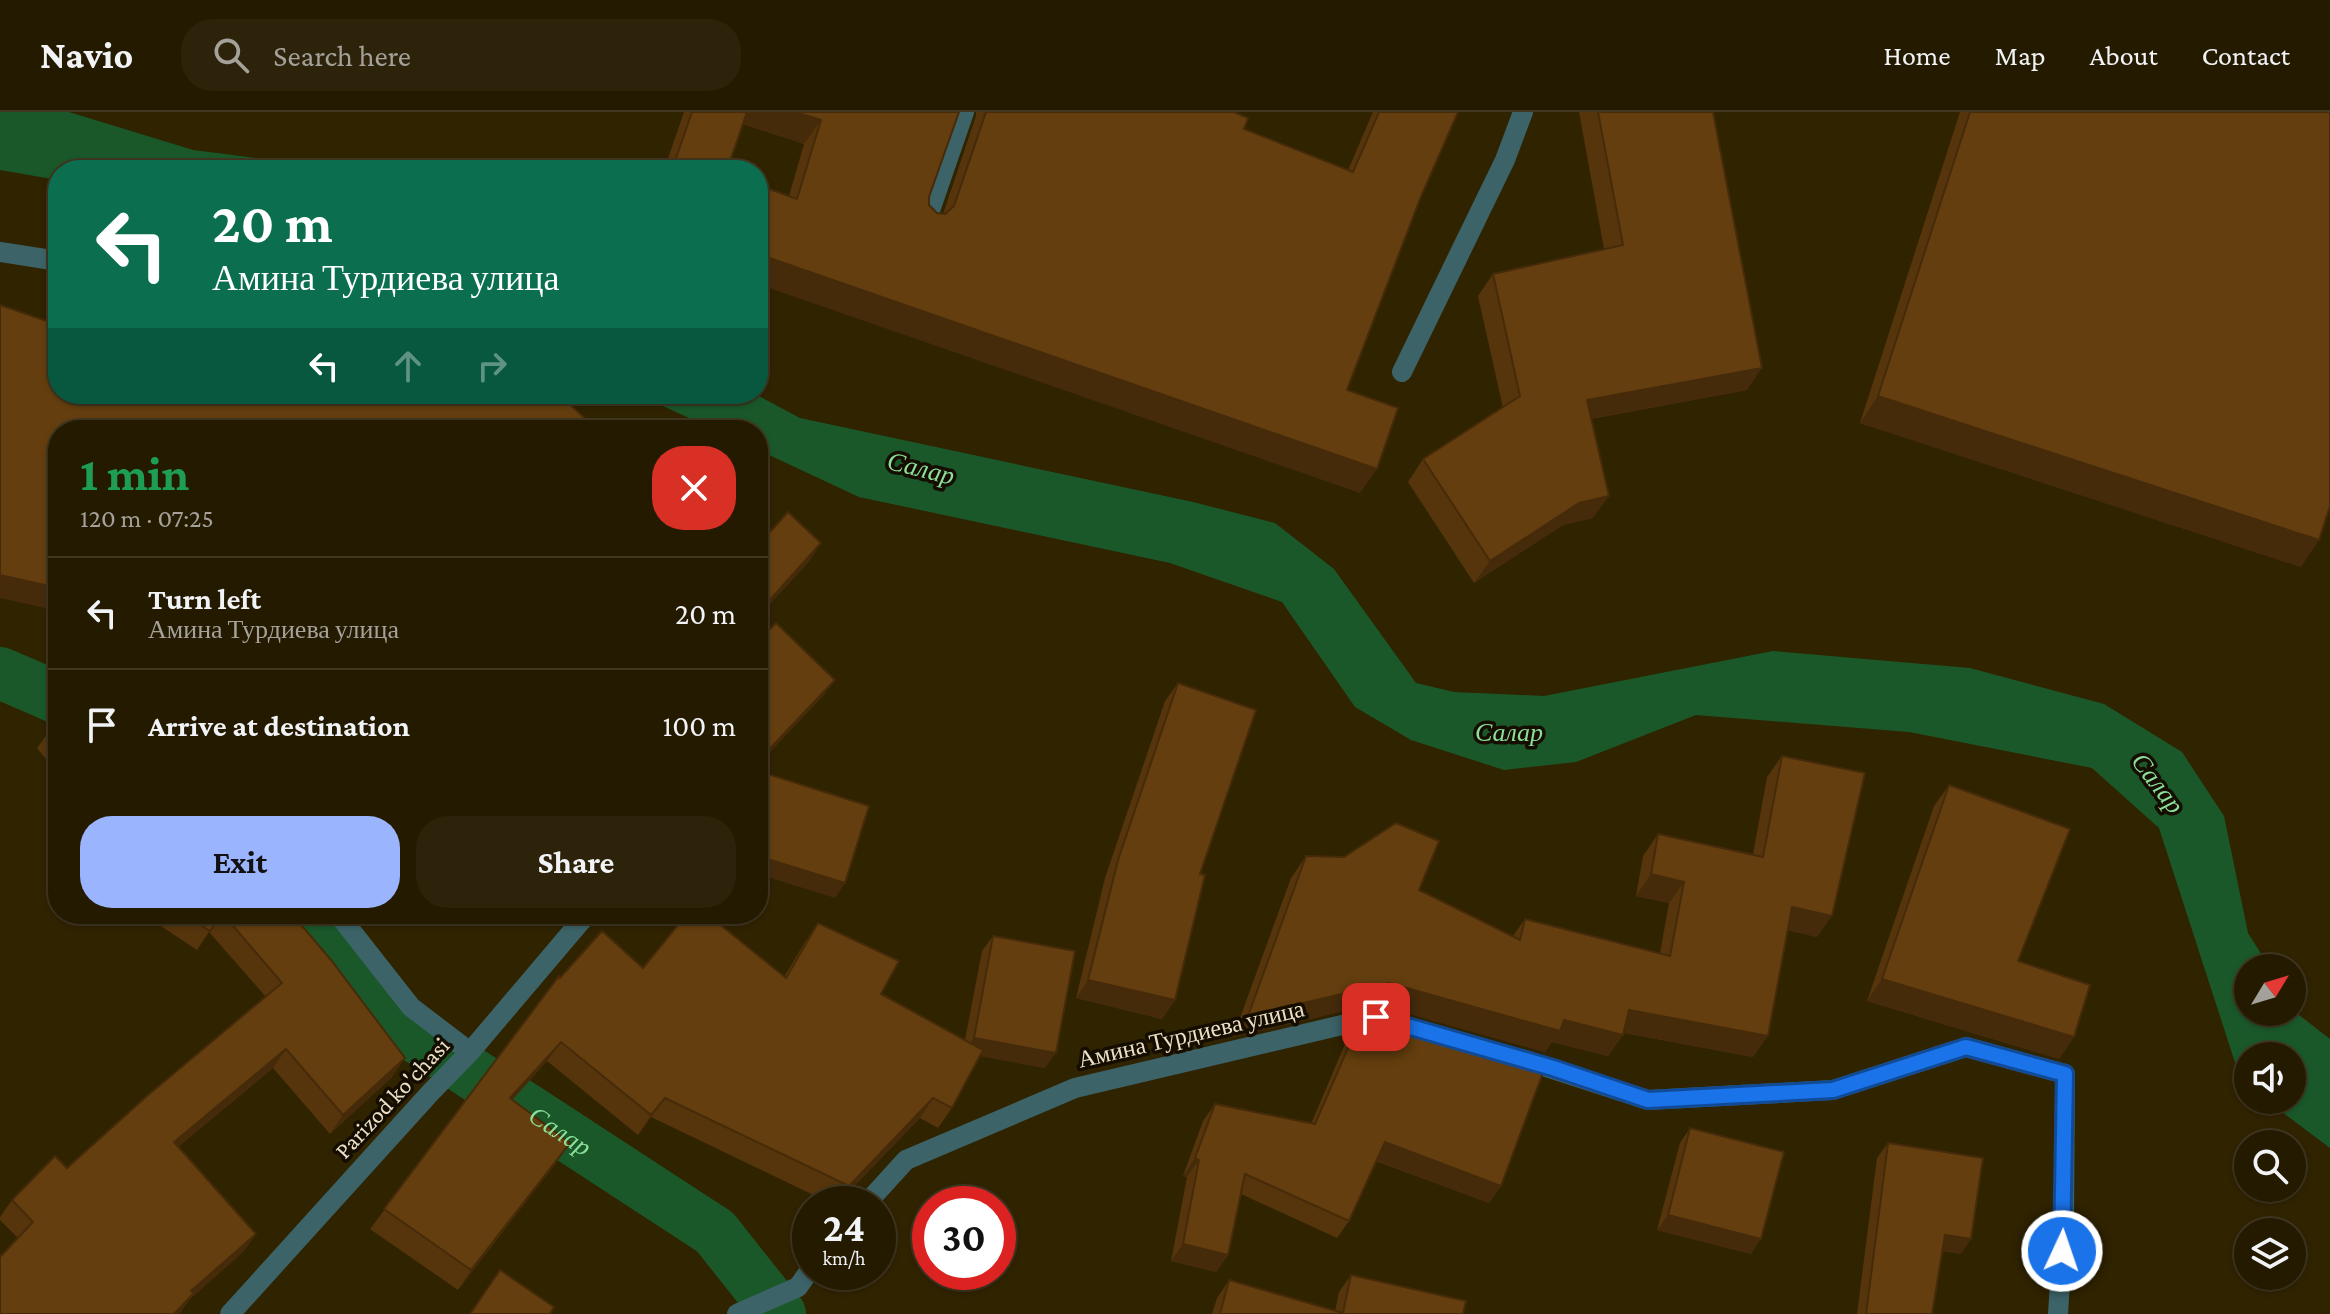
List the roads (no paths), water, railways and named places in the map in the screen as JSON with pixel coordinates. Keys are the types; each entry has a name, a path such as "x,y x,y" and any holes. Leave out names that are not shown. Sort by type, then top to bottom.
{"street":[{"path":"925,225 964,112"},
{"path":"1402,372 1505,160 1523,112"},
{"path":"0,252 48,259"},
{"path":"346,924 411,1007 470,1052"},
{"name":"Parizod ko'chasi","path":"230,1314 470,1052 579,924"},
{"name":"Амина Турдиева улица","path":"882,1186 906,1160 1075,1088 1376,1017 1405,1026"},
{"path":"1509,1055 1648,1100 1833,1090 1966,1047 2065,1074 2064,1219 2058,1314"},
{"path":"737,1314 792,1284"}],"water":[{"path":"0,112 69,112 193,150 271,160 48,160 48,178 0,170"},
{"name":"Салар","path":"768,401 800,418 1193,502 1275,523 1334,569 1416,683 1454,692 1544,696 1773,651 1970,668 2104,704 2182,752 2224,816 2248,933 2261,954 2234,954 2234,1026 2306,1026 2306,1020 2330,1039 2330,1148 2285,1114 2306,1114 2306,1042 2234,1042 2234,1059 2159,828 2092,768 1909,732 1696,715 1576,762 1504,770 1411,740 1355,707 1282,602 1170,563 859,497 768,455 768,420 693,420 659,404 768,404"}],"waterway":[{"name":"Салар","path":"0,673 48,694"},
{"name":"Салар","path":"314,924 410,1033 715,1232 780,1314"}]}
